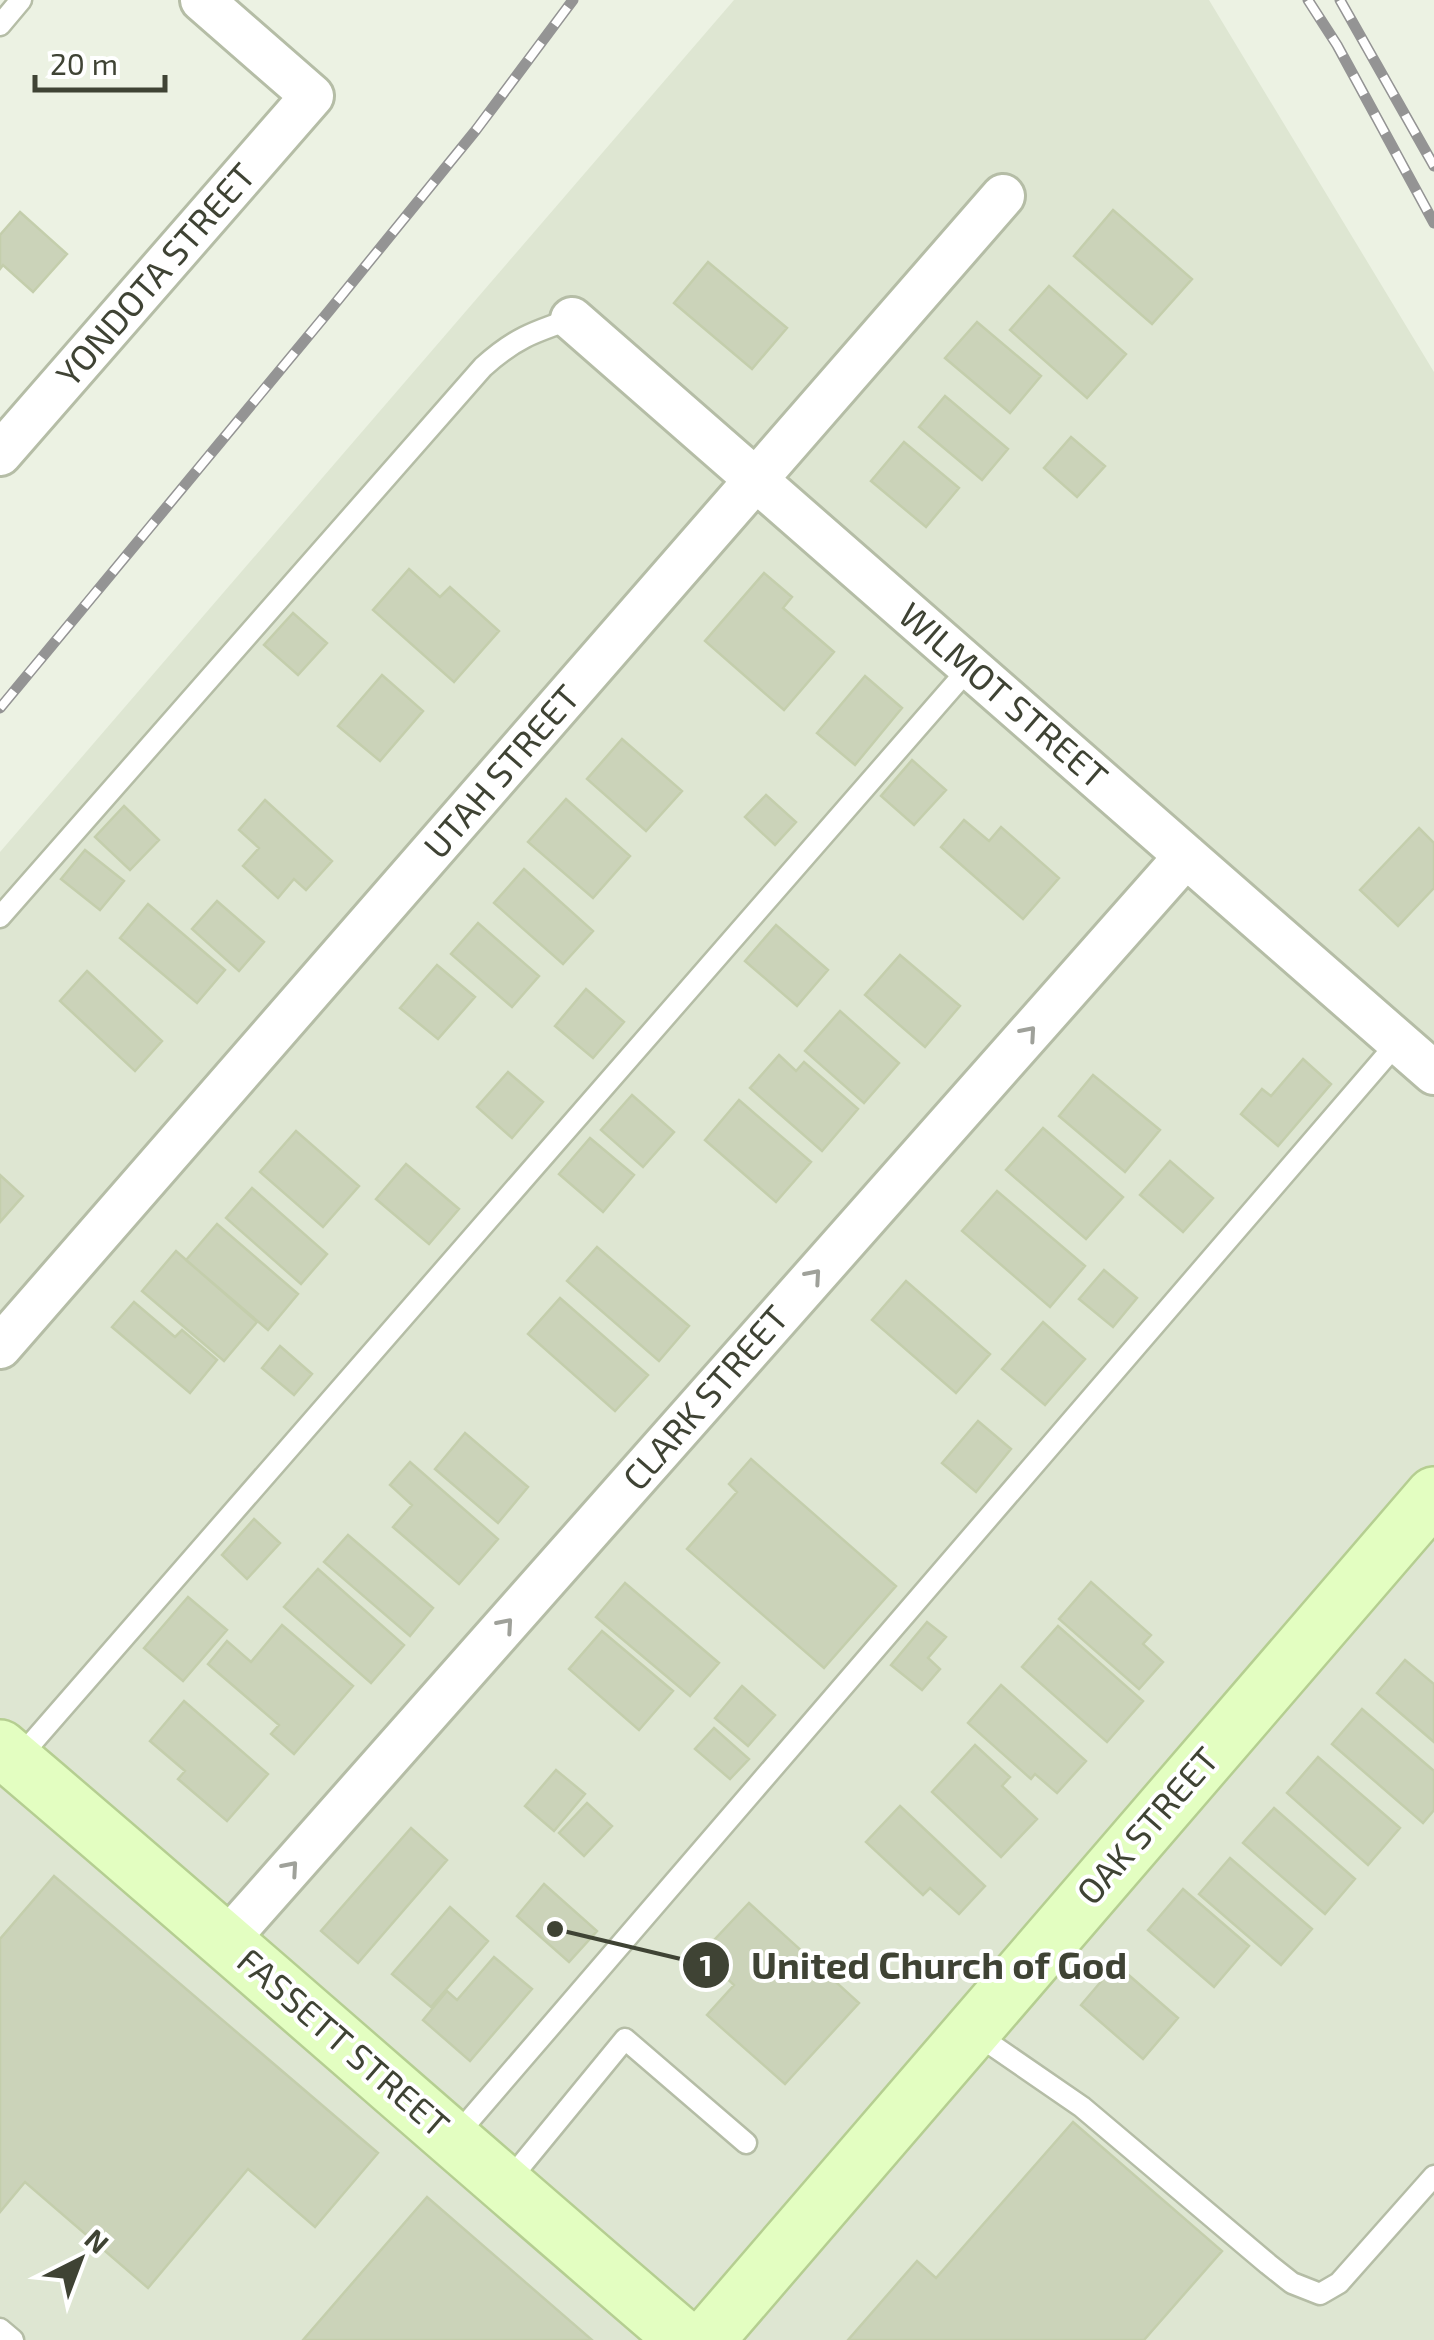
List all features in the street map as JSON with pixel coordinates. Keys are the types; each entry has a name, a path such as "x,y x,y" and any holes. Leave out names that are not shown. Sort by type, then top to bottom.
{"main road":[{"name":"OAK STREET","path":"706,2340 1434,1495"},
{"name":"FASSETT STREET","path":"8,1755 685,2340"}],"street":[{"name":"YONDOTA STREET","path":"0,454 312,96 202,0"},
{"name":"UTAH STREET","path":"0,1348 1003,196"},
{"name":"WILMOT STREET","path":"572,319 1434,1073"},
{"name":"CLARK STREET","path":"226,1941 1186,856"}],"lane":[{"path":"0,25 22,0"},
{"path":"0,917 483,367 506,346 530,333 572,319"},
{"path":"8,1755 970,667"},
{"path":"454,2139 1398,1042"},
{"path":"972,2031 1082,2107 1280,2274 1320,2294 1339,2283 1434,2176"},
{"path":"504,2186 625,2039 746,2143"},
{"path":"0,2329 13,2340"}],"shaded area":[{"path":"734,0 1209,0 1434,372 1434,2340 0,2340 0,852"}],"building":[{"path":"1113,210 1192,279 1152,324 1074,256"},
{"path":"20,212 67,254 33,292 3,265 0,269 0,235"},
{"path":"708,262 787,328 752,369 674,303"},
{"path":"1049,286 1126,354 1087,398 1010,330"},
{"path":"977,322 1041,376 1010,413 945,358"},
{"path":"945,396 1008,449 982,480 919,427"},
{"path":"1071,437 1105,466 1077,497 1044,468"},
{"path":"904,442 959,488 926,527 871,481"},
{"path":"409,569 440,597 450,587 499,631 454,682 373,610"},
{"path":"764,573 792,597 783,608 834,652 784,710 705,641"},
{"path":"293,613 327,643 298,675 264,645"},
{"path":"382,675 423,711 380,761 338,726"},
{"path":"865,676 902,708 855,765 817,733"},
{"path":"622,739 682,791 646,831 587,779"},
{"path":"912,760 946,790 914,825 881,796"},
{"path":"766,795 796,822 775,845 745,817"},
{"path":"566,799 630,856 593,898 528,842"},
{"path":"265,800 332,861 306,890 294,879 278,898 243,866 259,848 239,830"},
{"path":"124,806 159,840 130,870 95,837"},
{"path":"964,820 989,841 1001,827 1059,878 1023,919 941,847"},
{"path":"1419,828 1434,843 1434,888 1398,926 1360,890"},
{"path":"85,850 124,881 100,910 61,879"},
{"path":"524,869 593,931 563,964 494,903"},
{"path":"217,901 264,942 239,971 192,929"},
{"path":"148,904 225,970 197,1003 120,938"},
{"path":"478,923 539,976 512,1007 451,954"},
{"path":"776,925 828,970 797,1006 745,961"},
{"path":"900,955 960,1006 925,1047 865,995"},
{"path":"437,965 475,997 438,1039 400,1008"},
{"path":"87,971 162,1041 135,1071 60,1001"},
{"path":"586,989 624,1022 593,1058 555,1026"},
{"path":"840,1011 899,1063 864,1103 805,1051"},
{"path":"779,1055 796,1071 804,1062 858,1109 822,1151 750,1088"},
{"path":"1303,1059 1331,1084 1278,1146 1241,1114 1262,1089 1271,1096"},
{"path":"508,1072 543,1102 512,1138 477,1107"},
{"path":"1093,1075 1160,1130 1125,1172 1059,1116"},
{"path":"632,1095 674,1132 643,1167 601,1130"},
{"path":"739,1100 811,1162 776,1202 705,1140"},
{"path":"1043,1128 1123,1197 1086,1239 1006,1170"},
{"path":"296,1131 359,1186 323,1227 260,1172"},
{"path":"590,1138 634,1175 603,1212 559,1174"},
{"path":"1170,1161 1213,1198 1183,1232 1140,1195"},
{"path":"406,1164 459,1209 429,1244 376,1199"},
{"path":"0,1175 23,1196 0,1222"},
{"path":"252,1188 327,1254 301,1284 226,1218"},
{"path":"997,1191 1085,1266 1050,1307 962,1231"},
{"path":"217,1224 298,1294 268,1330 186,1260"},
{"path":"597,1247 689,1326 659,1361 567,1281"},
{"path":"176,1251 257,1322 224,1361 142,1291"},
{"path":"1104,1270 1137,1298 1113,1327 1079,1299"},
{"path":"906,1281 990,1354 956,1393 872,1320"},
{"path":"560,1298 648,1375 615,1411 528,1334"},
{"path":"134,1302 175,1337 182,1330 217,1360 190,1393 112,1327"},
{"path":"1043,1322 1085,1359 1045,1405 1002,1369"},
{"path":"280,1346 312,1374 294,1395 262,1368"},
{"path":"978,1421 1011,1449 976,1492 942,1463"},
{"path":"465,1433 528,1487 498,1523 435,1469"},
{"path":"751,1459 896,1586 824,1668 687,1549 737,1492 729,1484"},
{"path":"410,1462 498,1539 459,1584 393,1527 412,1505 390,1485"},
{"path":"254,1519 280,1543 247,1579 222,1555"},
{"path":"348,1535 433,1608 410,1636 324,1562"},
{"path":"318,1569 404,1645 371,1683 284,1607"},
{"path":"1091,1582 1151,1635 1143,1644 1163,1662 1139,1689 1059,1619"},
{"path":"625,1583 719,1663 690,1696 596,1617"},
{"path":"188,1597 227,1630 183,1681 144,1648"},
{"path":"927,1622 946,1637 928,1658 940,1669 922,1690 891,1665"},
{"path":"282,1625 353,1686 294,1754 271,1734 279,1725 208,1664 227,1641 251,1662"},
{"path":"1058,1626 1143,1701 1107,1742 1022,1667"},
{"path":"602,1631 673,1691 639,1730 569,1669"},
{"path":"1405,1660 1434,1684 1434,1742 1377,1693"},
{"path":"1001,1685 1086,1761 1057,1793 1035,1774 1031,1779 968,1723"},
{"path":"742,1686 775,1715 748,1746 715,1718"},
{"path":"184,1701 268,1774 227,1821 178,1779 185,1771 150,1741"},
{"path":"1362,1709 1434,1771 1434,1810 1423,1823 1332,1744"},
{"path":"714,1728 749,1759 730,1779 695,1749"},
{"path":"975,1745 1010,1777 1002,1786 1037,1819 1001,1857 932,1792"},
{"path":"1318,1757 1400,1828 1368,1865 1287,1793"},
{"path":"556,1770 585,1794 554,1831 525,1806"},
{"path":"587,1803 612,1826 584,1856 559,1833"},
{"path":"900,1806 985,1886 959,1914 930,1888 923,1895 866,1842"},
{"path":"1274,1808 1355,1879 1325,1914 1243,1843"},
{"path":"411,1828 447,1860 358,1963 321,1931"},
{"path":"1230,1858 1312,1929 1281,1965 1199,1894"},
{"path":"54,1876 378,2153 315,2227 248,2169 148,2288 25,2182 0,2212 0,1939"},
{"path":"544,1884 597,1931 569,1962 517,1916"},
{"path":"1183,1889 1249,1946 1214,1987 1148,1930"},
{"path":"749,1903 859,2003 785,2084 707,2015 734,1985 701,1954"},
{"path":"450,1907 488,1941 431,2007 392,1974"},
{"path":"494,1957 532,1989 470,2061 423,2020 447,1991 457,2000"},
{"path":"1116,1964 1178,2018 1143,2059 1081,2005"},
{"path":"1073,2122 1222,2251 1144,2340 848,2340 917,2261 936,2278"},
{"path":"427,2197 592,2340 303,2340"}],"railway":[{"path":"0,708 476,130 573,0"},
{"path":"1308,0 1337,45 1434,223"},
{"path":"1340,0 1434,166"}],"place":[{"name":"United Church of God","path":"555,1929"}]}
